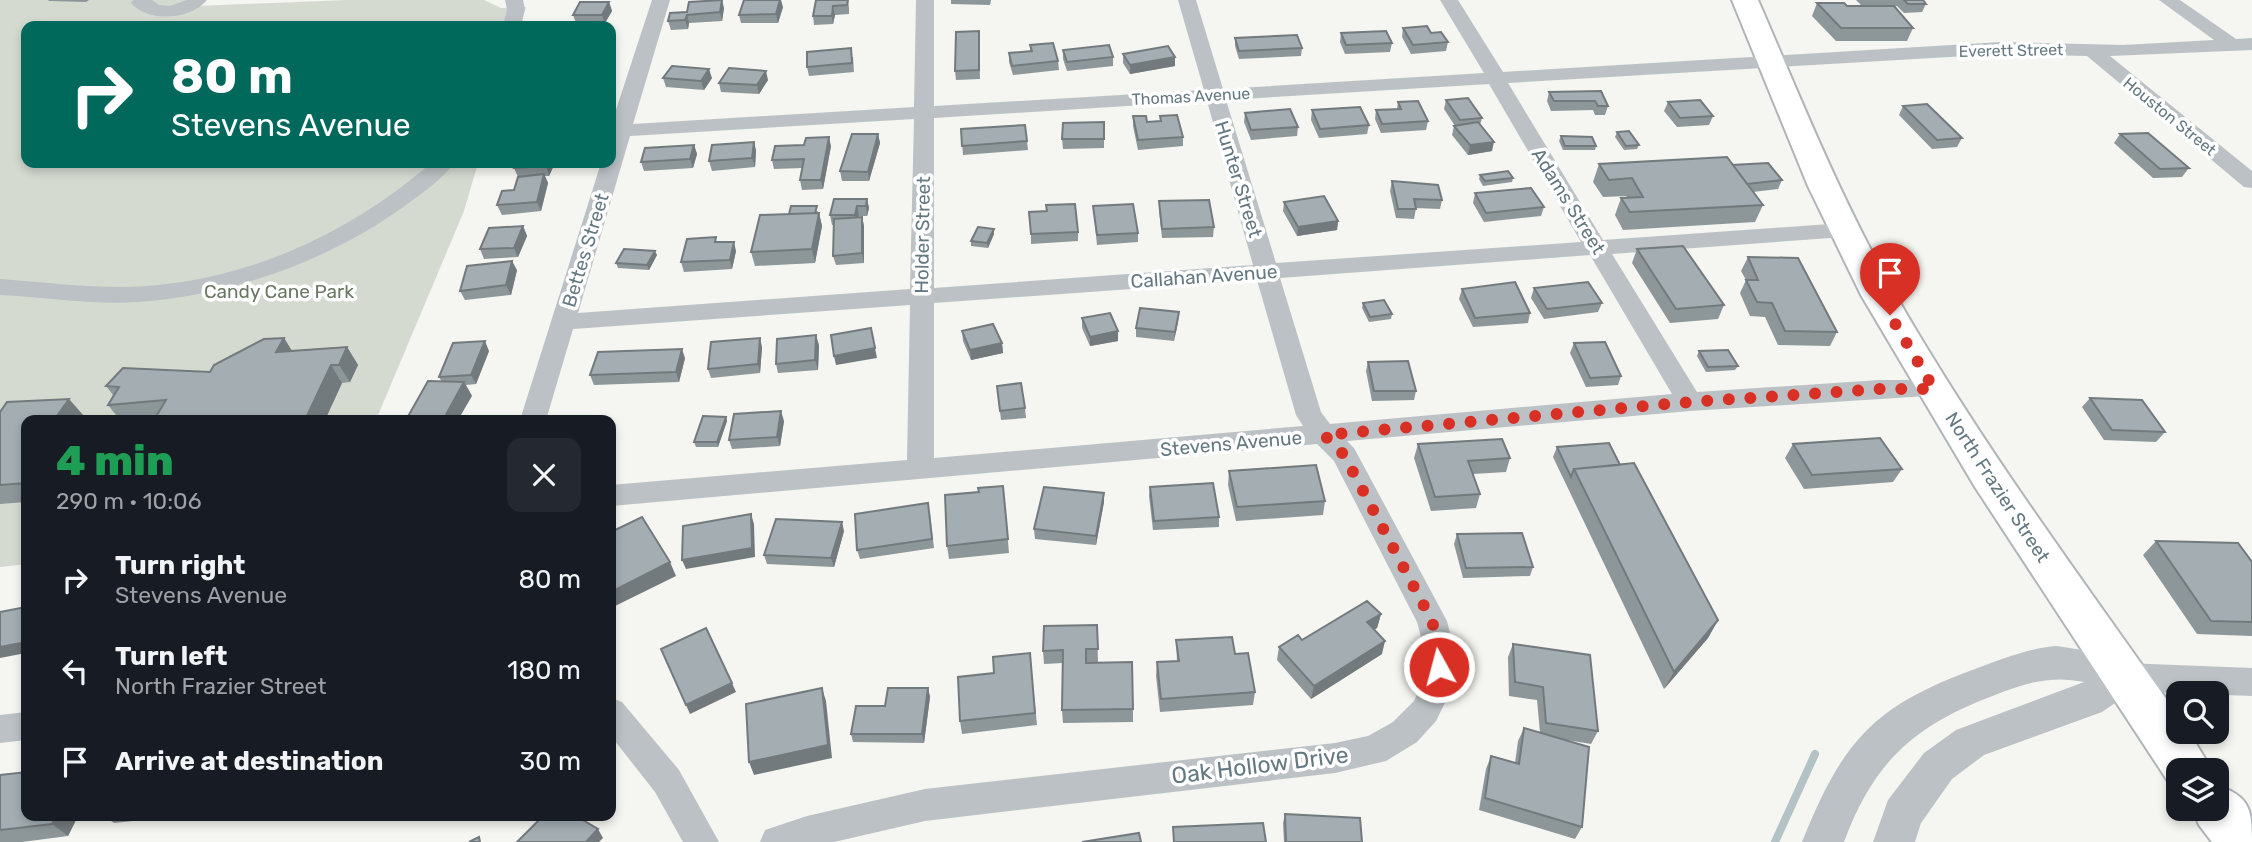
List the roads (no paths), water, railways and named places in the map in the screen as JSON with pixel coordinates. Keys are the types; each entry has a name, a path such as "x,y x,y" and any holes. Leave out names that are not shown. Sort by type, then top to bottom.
{"main road":[{"name":"North Frazier Street","path":"1745,0 1809,157 1877,293 1994,484 2180,758"},
{"path":"2227,821 2243,842"}],"street":[{"path":"143,0 139,3 147,8 168,12 190,7 198,0"},
{"path":"513,21 516,9 514,0"},
{"name":"Bettes Street","path":"616,130 661,0"},
{"name":"Holder Street","path":"920,470 925,0"},
{"name":"Hunter Street","path":"1186,0 1309,415 1324,435"},
{"name":"Adams Street","path":"1449,0 1690,402"},
{"path":"2168,0 2232,45"},
{"name":"Everett Street","path":"1771,62 2001,48 2123,51 2252,44"},
{"name":"Houston Street","path":"2090,49 2252,182"},
{"name":"Thomas Avenue","path":"616,130 1771,62"},
{"path":"0,286 138,294 237,277 298,257 351,232 421,185 438,168"},
{"name":"Bettes Street","path":"535,415 606,168"},
{"name":"Callahan Avenue","path":"563,322 1844,230"},
{"name":"Stevens Avenue","path":"616,496 1690,402 1881,389 1934,389"},
{"name":"Oak Hollow Drive","path":"777,842 807,832 925,805 1335,758 1374,750 1405,732 1425,711 1439,682 1440,652 1432,621 1344,455 1324,435"},
{"path":"1823,842 1836,803 1867,752 1906,718 1950,693 2013,672 2056,662 2124,677 2252,682"},
{"path":"1894,842 1903,814 1938,765 1970,743 2088,700 2124,677"},
{"path":"616,718 667,781 702,842"},
{"path":"0,729 21,727"}],"waterway":[{"path":"1775,842 1815,754"}],"park label":[{"name":"Candy Cane Park","path":"279,291"}]}
